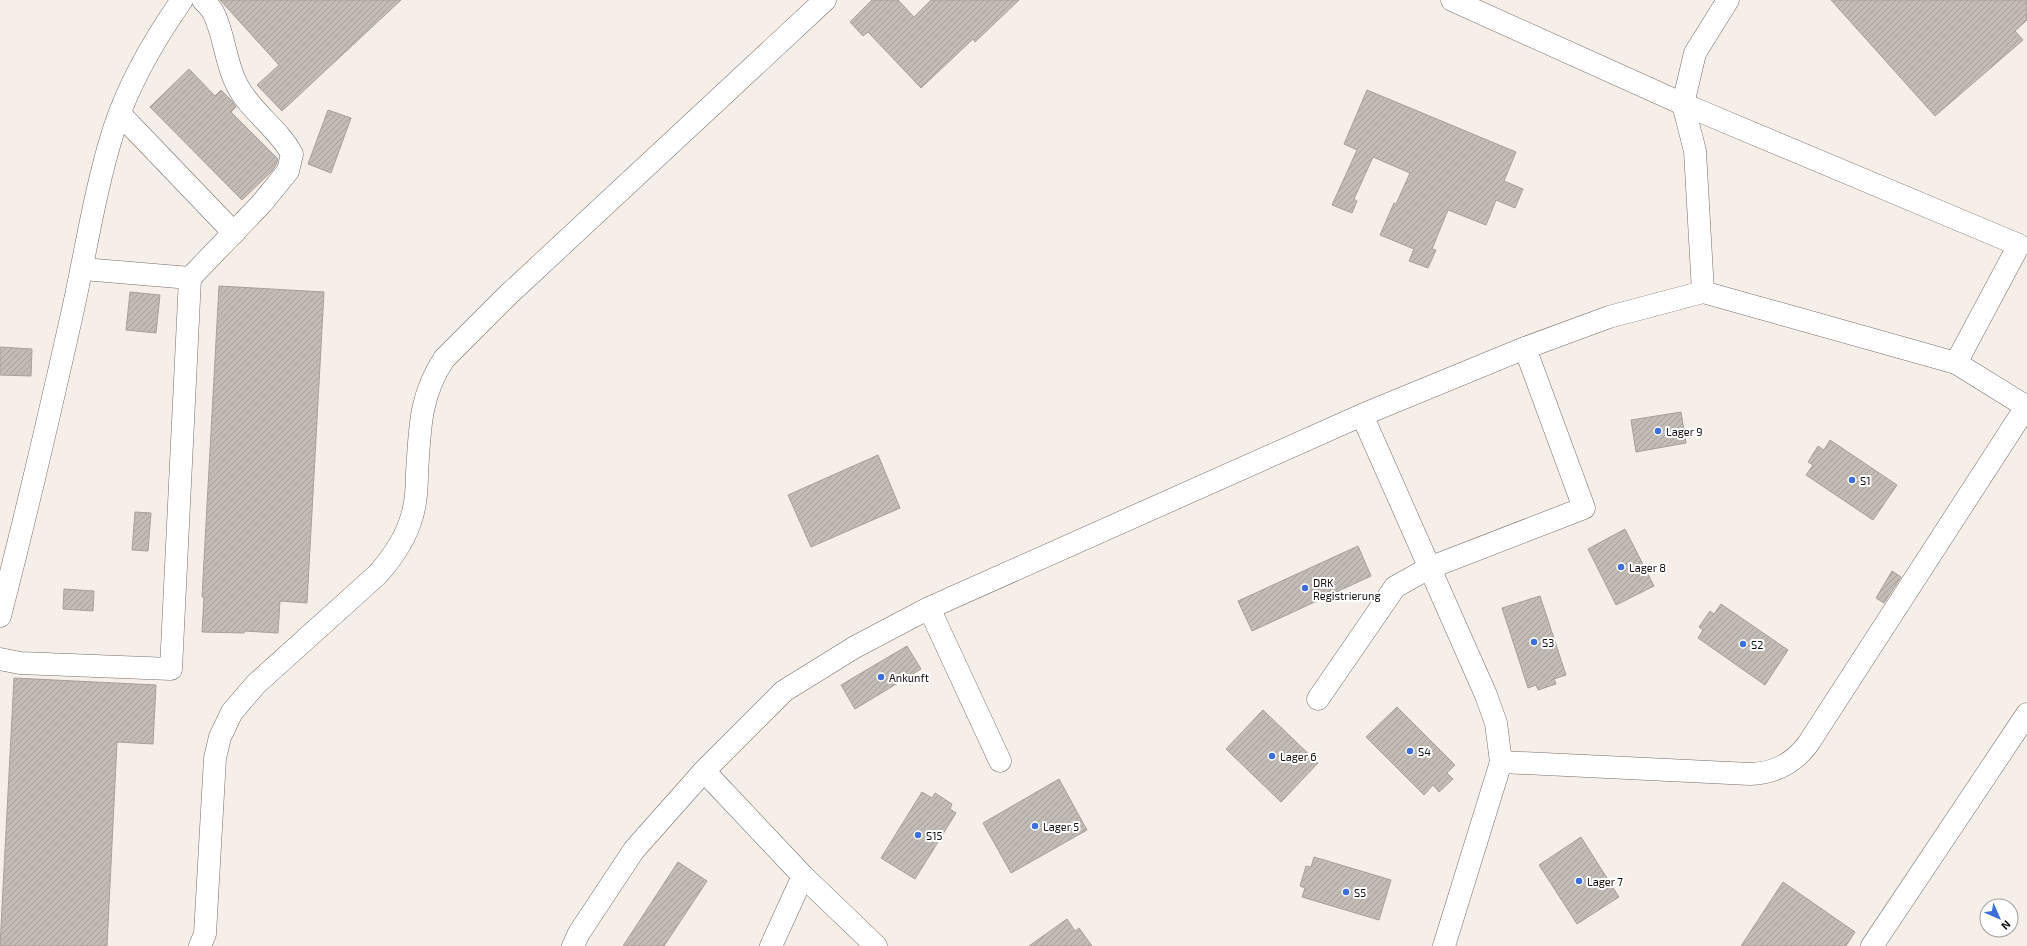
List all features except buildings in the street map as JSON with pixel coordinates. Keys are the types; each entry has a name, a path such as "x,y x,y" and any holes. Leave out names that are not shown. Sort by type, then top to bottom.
{"street":[{"path":"0,616 39,460 83,269 102,172 120,114 138,70 182,0"},
{"path":"0,659 20,663 171,669 190,278 262,203 288,171 292,154 285,141 237,86 227,61 214,13 203,0"},
{"path":"200,946 205,934 215,758 220,737 232,712 256,684 378,574 393,557 412,515 417,483 421,414 437,369 454,348 508,295 825,0"},
{"path":"1452,0 1683,104 2024,242 1956,363"},
{"path":"1703,292 1695,151 1683,104 1695,53 1728,0"},
{"path":"120,114 234,233"},
{"path":"83,269 190,278"},
{"path":"573,946 579,933 634,850 704,770 784,691 855,647 929,608 1362,415 1525,348 1609,317 1703,292 1956,363 2027,407 1808,744 1787,764 1770,772 1750,774 1500,762"},
{"path":"1318,699 1395,587 1429,568 1584,508 1525,348"},
{"path":"1362,415 1486,695 1496,723 1500,762 1444,946"},
{"path":"929,608 1000,761"},
{"path":"1872,946 2027,714"},
{"path":"704,770 803,876 876,946"},
{"path":"772,946 803,876"}],"place":[{"name":"Lager 9","path":"1658,431"},
{"name":"S1","path":"1852,480"},
{"name":"Lager 8","path":"1621,567"},
{"name":"DRK Registrierung","path":"1305,588"},
{"name":"S3","path":"1534,642"},
{"name":"S2","path":"1743,644"},
{"name":"Ankunft","path":"881,677"},
{"name":"S4","path":"1410,751"},
{"name":"Lager 6","path":"1272,756"},
{"name":"Lager 5","path":"1035,826"},
{"name":"S15","path":"918,835"},
{"name":"Lager 7","path":"1579,881"},
{"name":"S5","path":"1346,892"}]}
